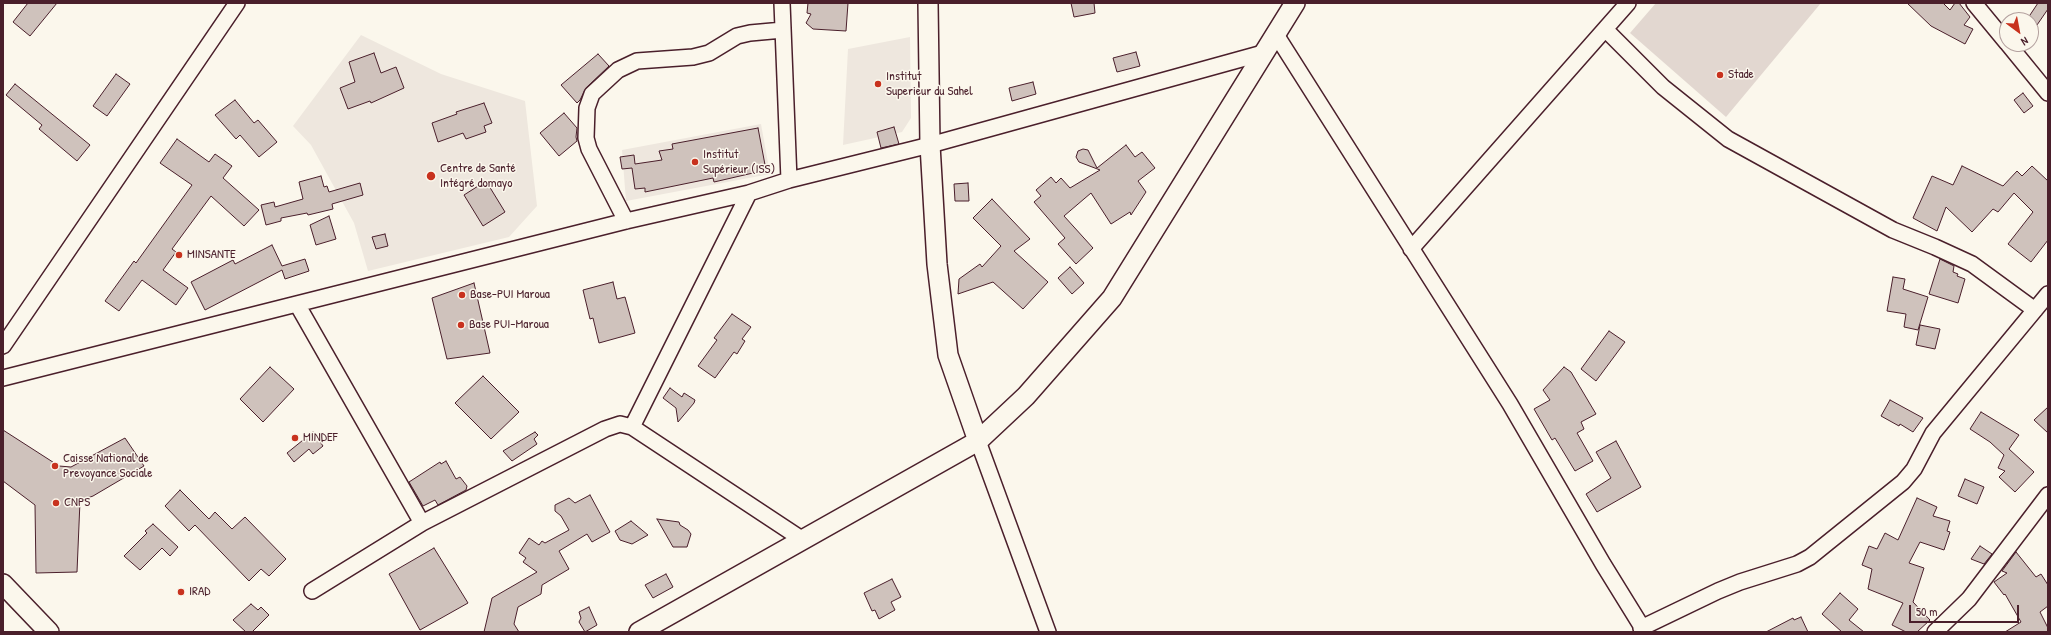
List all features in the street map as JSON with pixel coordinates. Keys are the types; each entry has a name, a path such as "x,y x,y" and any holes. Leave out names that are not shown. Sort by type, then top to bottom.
{"street":[{"path":"3,346 237,3"},
{"path":"782,3 789,180"},
{"path":"928,3 930,145 937,264 948,355 1048,632"},
{"path":"639,632 978,441 1026,396 1112,298 1295,3"},
{"path":"1410,249 1628,3"},
{"path":"1974,3 1999,32"},
{"path":"1605,29 1663,87 1728,139 1893,230 1972,264 2035,310"},
{"path":"626,221 588,149 586,138 587,108 592,94 618,70 637,61 693,57 709,53 737,36 750,33 783,30"},
{"path":"1275,33 1410,249 1510,404 1643,630 1726,588 1804,561 1903,482 1914,469 1933,433 2048,294"},
{"path":"2015,52 2048,93"},
{"path":"3,378 626,221 749,193 789,180 930,145 1263,53"},
{"path":"632,427 749,193"},
{"path":"296,304 422,523"},
{"path":"312,591 422,523 605,429 620,424 632,427 803,540"},
{"path":"1935,632 1969,599 2048,495"},
{"path":"3,584 49,632"}],"shaded area":[{"name":"Stade","path":"1656,3 1821,3 1726,117 1630,33"},
{"name":"Centre de Santé Intégré domayo","path":"361,35 441,74 525,101 537,206 509,237 368,271 354,223 311,145 293,126"},
{"name":"Institut Superieur du Sahel","path":"910,37 911,118 902,132 843,145 848,49"},
{"name":"Institut Supérieur (ISS)","path":"761,124 770,174 626,201 622,150"}],"building":[{"path":"28,3 57,3 30,36 13,22"},
{"path":"808,3 848,3 846,31 813,29 806,23 811,14 807,13"},
{"path":"1071,3 1094,3 1095,13 1074,17"},
{"path":"1907,3 1943,3 1950,10 1955,3 1959,3 1970,17 1964,25 1973,29 1965,44 1931,26"},
{"path":"2038,3 2048,3 2048,9 2039,22 2039,12 2032,12"},
{"path":"1136,52 1140,66 1117,72 1113,58"},
{"path":"374,53 381,73 396,67 404,88 371,103 370,101 348,109 340,88 355,82 349,62"},
{"path":"598,54 609,66 586,88 577,103 561,85"},
{"path":"116,74 130,84 107,116 93,106"},
{"path":"1033,82 1036,94 1012,101 1009,88"},
{"path":"15,84 90,145 77,161 39,129 42,125 6,95"},
{"path":"2023,93 2033,106 2024,113 2014,100"},
{"path":"235,100 254,123 258,120 277,142 259,157 240,135 236,139 215,115"},
{"path":"484,103 492,123 484,126 486,132 466,139 463,133 438,142 432,123 457,114 456,112"},
{"path":"564,113 577,128 577,141 559,156 540,133"},
{"path":"894,127 899,144 881,148 877,132"},
{"name":"Institut Supérieur (ISS)","path":"758,128 766,170 714,182 713,178 645,192 645,188 635,189 632,168 622,169 620,157 634,155 635,164 662,160 659,151 673,149 672,144"},
{"path":"177,139 209,162 215,154 232,166 223,178 259,210 244,226 211,196 172,249 176,252 163,270 188,288 176,305 142,280 119,311 105,301 134,261 136,263 192,185 160,163"},
{"path":"1126,145 1135,157 1142,152 1155,168 1138,181 1146,192 1131,215 1130,212 1111,224 1091,193 1064,216 1093,248 1076,264 1058,244 1065,238 1034,202 1041,196 1036,190 1051,177 1056,183 1061,178 1070,188 1100,170 1079,162 1076,157 1078,151 1083,149 1088,150 1097,168"},
{"path":"1962,166 2003,186 2017,171 2022,176 2032,166 2048,181 2048,240 2031,262 2008,244 2033,212 2014,193 1998,212 1993,209 1972,232 1946,207 1937,231 1913,218 1932,176 1953,185"},
{"path":"321,176 324,187 327,186 329,192 360,183 363,195 332,204 333,209 308,215 307,213 281,218 281,221 266,225 261,205 274,202 275,207 303,199 299,182"},
{"path":"486,181 505,212 483,226 464,195"},
{"path":"968,183 969,201 955,201 954,184"},
{"path":"992,199 1030,239 1014,251 1048,282 1023,309 993,282 958,294 959,279 980,264 982,267 1001,246 973,218"},
{"path":"329,216 336,239 316,245 310,225"},
{"path":"385,234 388,246 376,249 372,237"},
{"path":"272,245 282,266 305,259 309,271 285,279 282,270 205,310 191,282 233,260 235,264"},
{"path":"1940,259 1954,266 1953,272 1958,274 1957,276 1965,279 1958,303 1929,294"},
{"path":"1070,267 1084,283 1072,294 1058,278"},
{"path":"1893,277 1905,279 1903,289 1928,297 1918,330 1904,327 1906,314 1887,311"},
{"path":"613,282 617,299 625,297 635,333 599,343 593,318 590,319 583,290"},
{"name":"Base PUI-Maroua","path":"474,283 490,353 447,359 432,298"},
{"path":"732,314 751,327 742,339 745,341 737,354 734,352 715,378 698,366 717,340 714,338"},
{"path":"1920,325 1940,329 1935,349 1916,345"},
{"path":"1609,331 1625,342 1596,381 1581,369"},
{"path":"270,367 294,389 263,422 240,399"},
{"path":"1564,367 1571,372 1596,414 1581,422 1584,429 1577,433 1593,461 1575,471 1555,438 1552,440 1534,409 1550,400 1543,390"},
{"path":"483,376 519,412 491,439 455,403"},
{"path":"670,388 682,397 684,393 695,400 678,422 676,408 663,398"},
{"path":"1890,400 1923,418 1913,432 1900,424 1899,426 1881,416"},
{"path":"2048,407 2048,433 2034,420"},
{"path":"1981,412 2019,435 2009,449 2034,472 2015,492 1999,477 2005,471 1998,468 2004,455 1990,442 1970,429"},
{"name":"CNPS","path":"3,430 59,466 71,467 125,438 144,466 93,496 80,501 77,572 36,573 35,505 3,481"},
{"path":"313,432 323,446 313,454 309,449 294,462 287,453"},
{"path":"535,432 538,435 534,439 537,444 512,461 503,451"},
{"path":"1616,441 1641,487 1597,512 1586,494 1611,478 1596,452"},
{"path":"446,461 456,479 460,477 467,486 466,490 438,505 435,500 423,506 409,482 440,462 441,464"},
{"path":"1965,479 1984,487 1977,504 1958,496"},
{"path":"180,490 209,519 215,512 232,529 245,517 286,559 269,576 261,569 249,581 195,525 189,531 165,506"},
{"path":"590,495 610,532 592,542 587,534 559,551 569,569 542,585 541,594 518,607 514,624 519,632 484,632 492,598 537,572 523,562 526,558 519,553 529,538 539,545 542,541 545,543 569,530 561,516 555,511 555,505 569,498 575,503"},
{"path":"1917,498 1937,507 1933,516 1950,521 1947,531 1950,532 1944,550 1920,542 1909,563 1924,568 1913,602 1930,620 1917,632 1906,632 1892,625 1903,603 1868,589 1872,569 1862,565 1869,546 1877,549 1885,533 1898,540"},
{"path":"657,519 679,522 680,525 688,530 691,534 687,547 673,547"},
{"path":"631,521 648,535 632,544 620,540 615,531"},
{"path":"153,524 178,547 170,556 162,548 140,570 124,556 147,533 145,531"},
{"path":"1980,546 1992,554 1984,564 1971,559"},
{"path":"434,548 468,603 420,630 389,574"},
{"path":"2016,552 2036,577 2041,574 2048,585 2048,606 2040,612 2048,628 2048,632 2005,632 2021,622 2005,594 2004,595 1994,582 2007,573 2002,571"},
{"path":"666,574 673,587 653,598 645,585"},
{"path":"892,579 901,597 891,602 895,610 879,619 875,610 872,611 864,593"},
{"path":"1840,593 1858,609 1849,620 1864,632 1842,632 1822,614"},
{"path":"251,604 258,610 261,607 269,615 252,632 246,632 233,620"},
{"path":"589,607 597,625 585,632 579,622 581,618 579,612"},
{"path":"1801,617 1808,632 1766,632 1793,618 1794,620"}],"place":[{"name":"Stade","path":"1720,75"},
{"name":"Institut Superieur du Sahel","path":"878,84"},
{"name":"Institut Supérieur (ISS)","path":"695,162"},
{"name":"Centre de Santé Intégré domayo","path":"431,176"},
{"name":"MINSANTE","path":"179,255"},
{"name":"Base-PUI Maroua","path":"462,295"},
{"name":"Base PUI-Maroua","path":"461,325"},
{"name":"MINDEF","path":"295,438"},
{"name":"Caisse National de Prevoyance Sociale","path":"55,466"},
{"name":"CNPS","path":"56,503"},
{"name":"IRAD","path":"181,592"}]}
